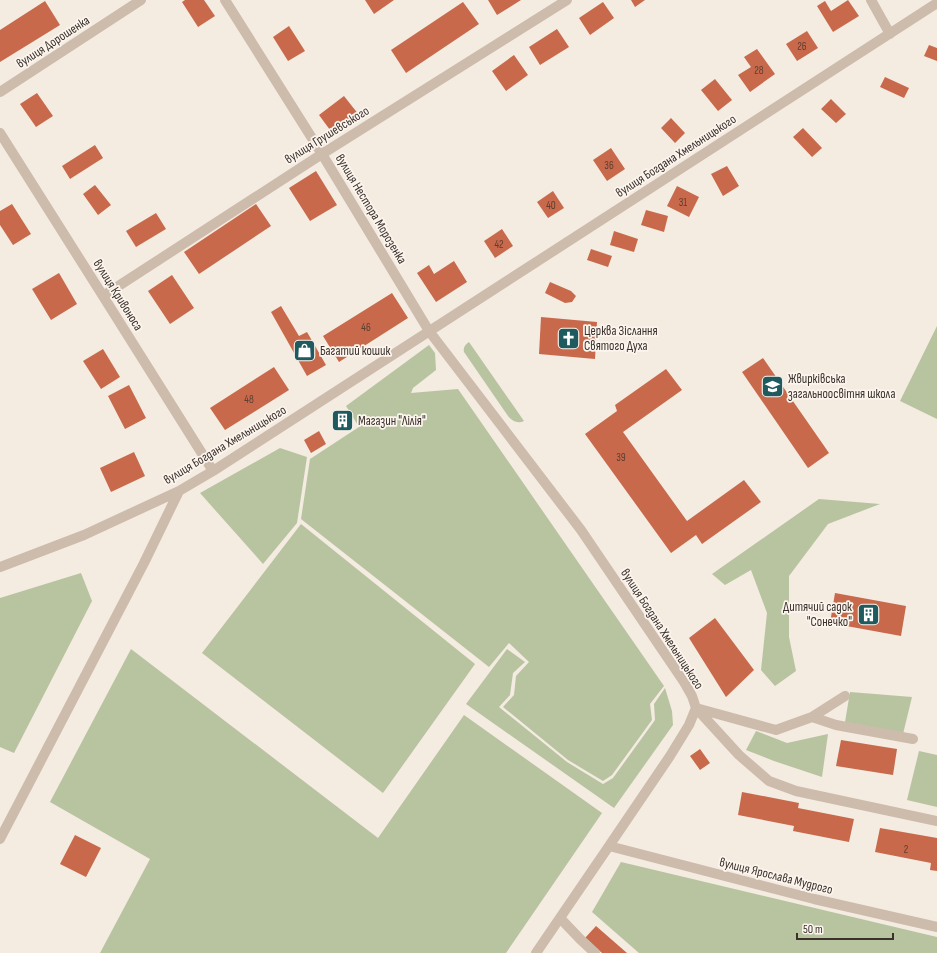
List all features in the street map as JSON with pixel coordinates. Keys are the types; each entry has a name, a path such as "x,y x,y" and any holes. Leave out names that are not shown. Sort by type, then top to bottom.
{"street":[{"name":"вулиця Дорошенка","path":"0,92 141,0"},
{"name":"вулиця Нестора Морозенка","path":"225,0 322,154 429,331"},
{"name":"вулиця Грушевського","path":"103,296 322,154 567,0"},
{"path":"871,0 890,34"},
{"name":"вулиця Богдана Хмельницького","path":"0,567 84,535 179,491 213,471 937,3"},
{"name":"вулиця Кривоноса","path":"0,133 213,471"},
{"name":"вулиця Богдана Хмельницького","path":"429,331 581,530 684,682 692,696 696,708 689,726 536,953"},
{"path":"0,839 144,563 179,491"},
{"path":"696,708 776,730 812,717 845,696"},
{"path":"696,708 739,755 769,780 796,791 937,821"},
{"path":"812,717 836,725 913,739"},
{"name":"вулиця Ярослава Мудрого","path":"609,846 814,899 937,927"},
{"path":"560,918 595,953"}],"green space":[{"path":"937,326 937,419 900,401"},
{"path":"469,342 524,421 515,422 508,416 464,352 465,346"},
{"path":"429,345 435,353 436,370 413,388 411,393 458,389 664,686 650,704 652,720 612,775 603,781 568,760 503,707 514,695 516,676 529,662 509,643 489,667 301,519 310,459 359,427 346,406"},
{"path":"280,448 307,457 297,523 263,564 200,493"},
{"path":"819,499 880,504 828,524 789,576 789,637 796,671 775,686 761,670 767,613 751,570 725,585 712,574"},
{"path":"301,524 475,664 383,793 202,653"},
{"path":"81,573 92,601 14,753 0,747 0,598"},
{"path":"131,649 378,838 464,715 602,813 506,953 100,953 150,859 50,802"},
{"path":"507,649 525,662 513,673 510,695 499,707 567,762 603,784 613,778 655,720 654,704 665,688 672,711 673,725 614,808 466,704"},
{"path":"850,692 912,697 903,734 845,722"},
{"path":"756,731 787,743 828,734 822,777 746,750"},
{"path":"919,751 937,755 937,807 907,800"},
{"path":"621,862 937,937 937,953 639,953 592,912"}],"building":[{"path":"185,0 204,0 215,16 198,27 182,2"},
{"path":"365,0 394,0 374,14"},
{"path":"488,0 521,0 497,15"},
{"path":"631,0 645,0 635,7"},
{"path":"848,0 859,16 833,32 817,6 825,1 831,11"},
{"path":"45,1 60,25 0,62 0,30"},
{"path":"463,2 479,24 406,73 391,50"},
{"path":"603,2 614,18 590,35 579,18"},
{"path":"289,26 305,51 288,61 273,37"},
{"path":"557,29 569,47 540,65 529,47"},
{"path":"807,31 818,48 797,61 786,44"},
{"path":"929,45 937,48 937,61 924,56"},
{"path":"757,49 775,74 750,92 738,75 751,67 744,57"},
{"path":"514,55 528,75 506,91 492,71"},
{"path":"885,77 909,88 904,98 880,87"},
{"path":"715,79 732,100 718,111 701,90"},
{"path":"37,93 53,116 36,127 20,104"},
{"path":"344,96 359,115 333,134 319,115"},
{"path":"831,99 846,114 836,123 821,109"},
{"path":"671,118 685,133 675,143 661,128"},
{"path":"803,128 822,148 812,157 793,137"},
{"path":"95,145 103,158 70,179 62,166"},
{"path":"611,148 625,169 607,181 593,160"},
{"path":"727,166 739,186 723,196 711,174"},
{"path":"316,171 337,205 310,221 289,188"},
{"path":"95,185 111,205 98,215 83,194"},
{"path":"677,186 699,197 689,217 667,206"},
{"path":"553,191 564,208 548,218 537,202"},
{"path":"12,204 31,234 13,245 0,225 0,211"},
{"path":"256,204 271,226 199,274 184,252"},
{"path":"646,210 668,216 664,232 641,225"},
{"path":"156,213 166,229 136,247 126,231"},
{"path":"502,229 513,246 495,258 484,241"},
{"path":"614,231 638,239 634,252 610,245"},
{"path":"591,249 612,256 608,267 587,260"},
{"path":"454,261 467,282 436,302 417,273 429,265 434,274"},
{"path":"59,273 77,304 51,320 32,289"},
{"path":"172,275 194,308 170,324 148,291"},
{"path":"550,282 571,291 576,296 572,302 565,303 545,293"},
{"path":"392,293 408,318 339,362 323,336"},
{"name":"Багатий кошик","path":"281,306 299,336 307,332 326,365 307,376 271,312"},
{"name":"Церква Зіслання Святого Духа","path":"541,317 597,322 595,359 539,354"},
{"path":"103,349 120,377 101,389 83,361"},
{"path":"763,358 829,453 808,468 742,372"},
{"path":"274,367 289,390 225,430 210,408"},
{"path":"666,369 682,390 623,432 687,521 744,480 761,502 702,544 696,535 671,553 585,434 617,411 615,405"},
{"path":"129,385 146,418 125,429 108,396"},
{"name":"Магазин \"Лілія\"","path":"348,413 352,420 338,429 333,423"},
{"path":"319,431 326,444 311,453 304,440"},
{"path":"134,452 145,476 111,492 100,468"},
{"name":"Дитячий садок \"Сонечко\"","path":"835,593 906,606 901,636 830,623"},
{"path":"715,618 754,670 726,697 689,638"},
{"path":"841,740 897,749 893,775 836,766"},
{"path":"700,749 710,763 700,770 690,756"},
{"path":"742,792 799,803 798,808 854,819 849,842 793,831 794,826 738,815"},
{"path":"880,828 937,838 937,871 930,870 931,863 875,852"},
{"path":"75,835 101,848 86,877 60,864"},
{"path":"596,926 627,953 602,953 585,938"}],"place":[{"name":"Церква Зіслання Святого Духа","path":"568,338"},
{"name":"Багатий кошик","path":"305,351"},
{"name":"Жвирківська загальноосвітня школа","path":"773,386"},
{"name":"Магазин \"Лілія\"","path":"343,421"},
{"name":"Дитячий садок \"Сонечко\"","path":"868,614"}]}
